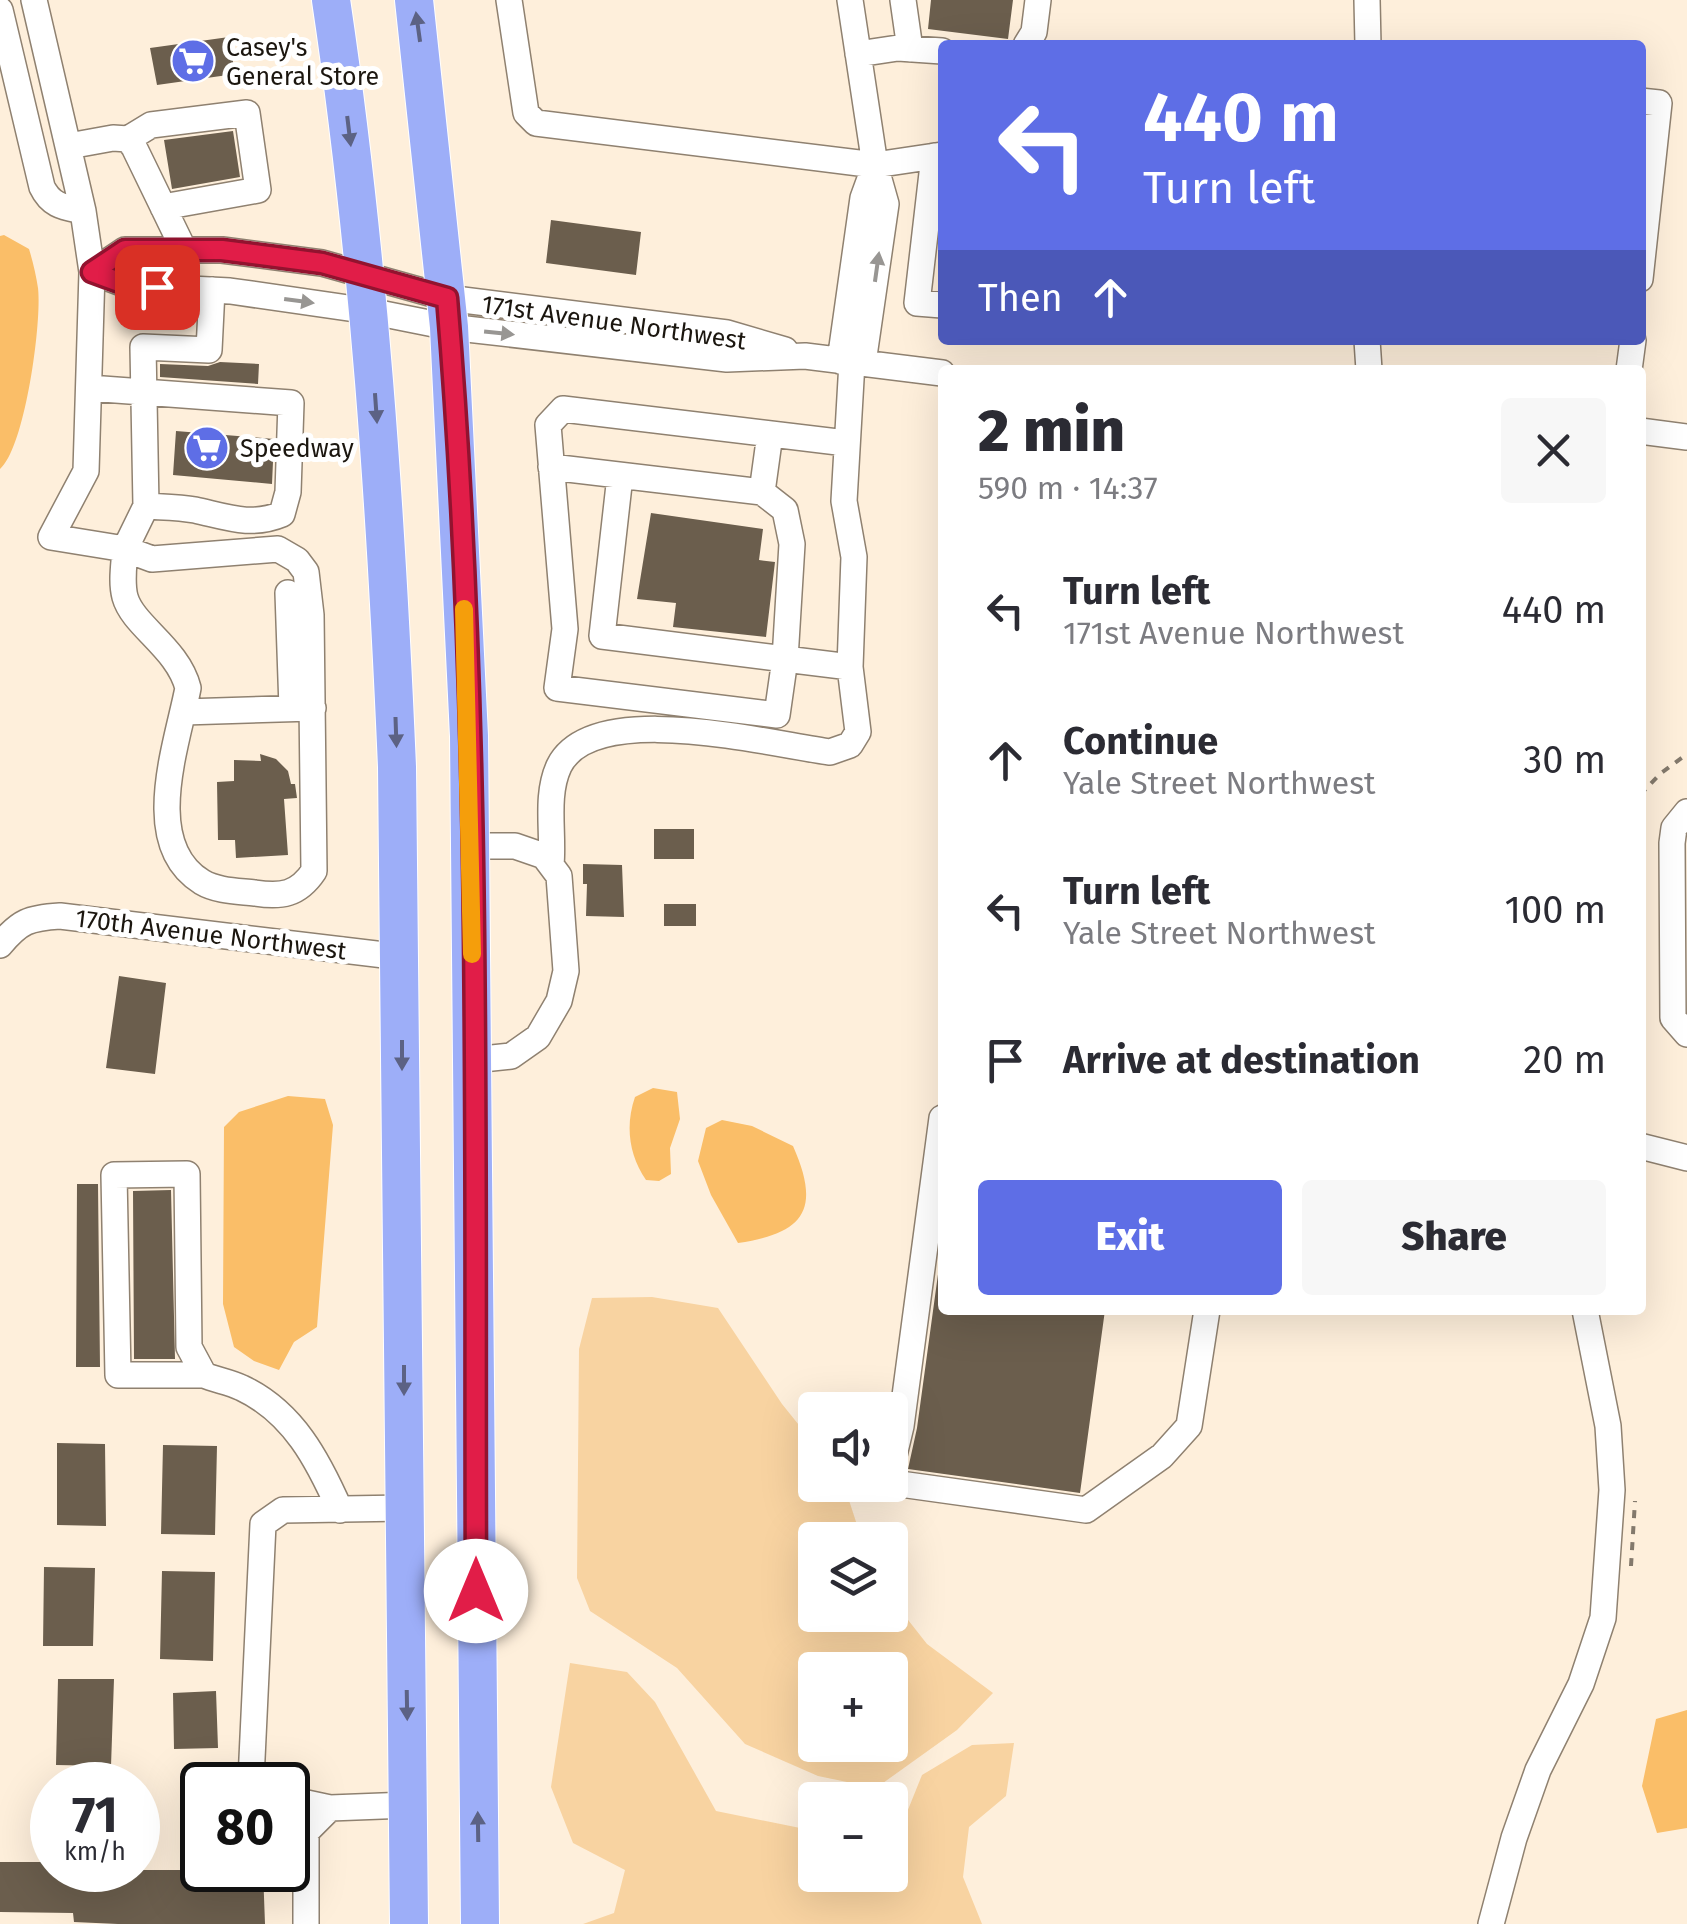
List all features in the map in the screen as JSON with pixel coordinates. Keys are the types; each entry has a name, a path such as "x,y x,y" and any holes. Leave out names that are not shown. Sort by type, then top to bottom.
{"highway":[{"path":"331,0 366,273 392,635 401,958 410,1924"},
{"path":"414,0 448,313 464,612 471,846 480,1924"}],"street":[{"path":"34,0 83,211 92,272 86,471 51,537 125,549 152,559 278,549 298,560 306,572 310,615 302,708"},
{"path":"509,0 526,113 536,123 875,165 938,155 917,302 938,305"},
{"path":"551,865 553,784 564,758 585,741 614,731 663,730 830,752 850,745 858,732 850,666 854,556 844,501 846,443 852,362 886,204 875,165 850,0"},
{"path":"902,0 910,48"},
{"path":"1029,40 1034,32 1038,0"},
{"path":"1367,0 1368,40"},
{"path":"0,10 42,187 57,206 83,211"},
{"path":"858,54 910,48 938,51"},
{"path":"1646,102 1659,104 1646,224"},
{"path":"69,146 128,139 151,125 247,113 258,190 163,207"},
{"path":"128,139 184,250"},
{"name":"171st Avenue Northwest","path":"92,272 125,250 222,250 366,273 448,313"},
{"name":"171st Avenue Northwest","path":"92,272 130,286 212,290 368,311 448,313 727,359 805,356 938,373"},
{"path":"212,290 208,350 144,347 146,506 125,549 126,602 184,671 188,688 165,821 173,851 199,881 214,888 282,897 305,885 314,872 302,708 288,593"},
{"path":"89,388 291,403 288,492 282,514 267,520 233,521 193,510 146,506"},
{"path":"550,468 762,492 785,510 792,544 785,659 777,716 557,688 565,628 550,468 548,426 564,408 846,443"},
{"path":"1646,432 1687,437"},
{"path":"762,492 770,434"},
{"path":"602,636 620,476"},
{"path":"565,628 602,636 850,666"},
{"path":"184,712 302,708"},
{"path":"1687,812 1674,828 1672,843 1673,1018 1687,1034"},
{"path":"471,846 514,846 544,856 560,876 566,971 559,1001 538,1037 512,1056 473,1060"},
{"name":"170th Avenue Northwest","path":"0,946 33,918 60,916 401,958"},
{"path":"906,1392 938,1148"},
{"path":"1646,1148 1687,1158"},
{"path":"204,1375 190,1347 186,1174 114,1176 118,1375 204,1375 239,1386 272,1406 304,1439 340,1510"},
{"path":"908,1485 1086,1510 1162,1456 1189,1426 1207,1315"},
{"path":"1491,1924 1514,1838 1538,1770 1581,1684 1603,1618 1612,1490 1608,1426 1585,1315"},
{"path":"251,1762 263,1524 283,1510 404,1508"},
{"path":"310,1804 330,1808 408,1805"},
{"path":"306,1924 306,1832 330,1808"}],"path":[{"path":"1646,789 1687,754"}],"shaded area":[{"path":"0,236 29,249 39,305 24,411 9,457 0,469"},
{"path":"653,1088 677,1092 680,1119 670,1148 671,1174 659,1181 646,1180 640,1170 632,1150 630,1129 635,1097"},
{"path":"288,1096 325,1099 333,1125 317,1327 294,1342 279,1370 254,1361 234,1347 223,1304 224,1127 239,1112"},
{"path":"722,1120 752,1126 793,1146 806,1186 806,1202 792,1225 761,1239 738,1243 711,1195 698,1161 706,1128"},
{"path":"652,1297 718,1308 798,1424 798,1502 850,1502 856,1522 798,1522 798,1632 908,1632 908,1620 927,1644 993,1693 957,1730 884,1782 847,1782 818,1776 745,1744 677,1668 590,1611 577,1578 579,1349 592,1298"},
{"path":"570,1663 627,1672 655,1702 716,1811 798,1828 798,1892 908,1892 908,1810 922,1775 972,1745 1014,1743 1006,1796 969,1827 963,1877 982,1924 583,1924 614,1913 625,1870 573,1843 551,1787"},
{"path":"1687,1710 1687,1828 1657,1833 1642,1786 1656,1719"}],"building":[{"path":"931,0 1013,0 1008,39 928,29"},
{"name":"Casey's General Store","path":"229,37 235,74 157,85 150,48"},
{"name":"Casey's General Store","path":"233,131 240,177 172,189 164,140"},
{"path":"551,220 641,232 636,275 546,263"},
{"path":"220,362 259,364 258,384 160,377 160,364 208,366"},
{"path":"176,431 274,439 272,484 173,475"},
{"path":"651,513 763,529 759,560 775,562 766,637 673,627 676,603 637,599"},
{"path":"260,754 276,759 288,771 291,784 295,784 297,798 284,799 288,855 236,858 235,840 218,840 217,782 234,781 234,760 261,761"},
{"path":"654,829 694,829 694,859 654,859"},
{"path":"583,864 622,865 624,917 586,916"},
{"path":"664,904 696,904 696,926 664,926"},
{"path":"119,976 166,983 155,1074 106,1068"},
{"path":"77,1184 98,1184 100,1367 76,1367"},
{"path":"171,1190 175,1359 134,1359 133,1191"},
{"path":"938,1274 938,1315 1104,1315 1080,1493 908,1469"},
{"path":"57,1443 105,1444 106,1526 57,1525"},
{"path":"163,1445 217,1446 215,1535 161,1534"},
{"path":"44,1567 95,1568 93,1646 43,1646"},
{"path":"162,1571 215,1572 213,1661 160,1659"},
{"path":"58,1679 114,1679 111,1762 56,1762"},
{"path":"216,1691 218,1748 174,1749 173,1693"},
{"path":"0,1862 30,1862 30,1892 160,1892 160,1870 180,1870 180,1892 264,1892 265,1924 118,1924 74,1922 73,1913 0,1912"}],"slow traffic":[{"path":"464,609 472,954"}],"place":[{"name":"Casey's General Store","path":"193,61"},
{"name":"Speedway","path":"207,448"}],"route":[{"path":"157,287 130,286 92,272 125,250 222,250 322,263 447,298 469,736 476,1591"}]}
